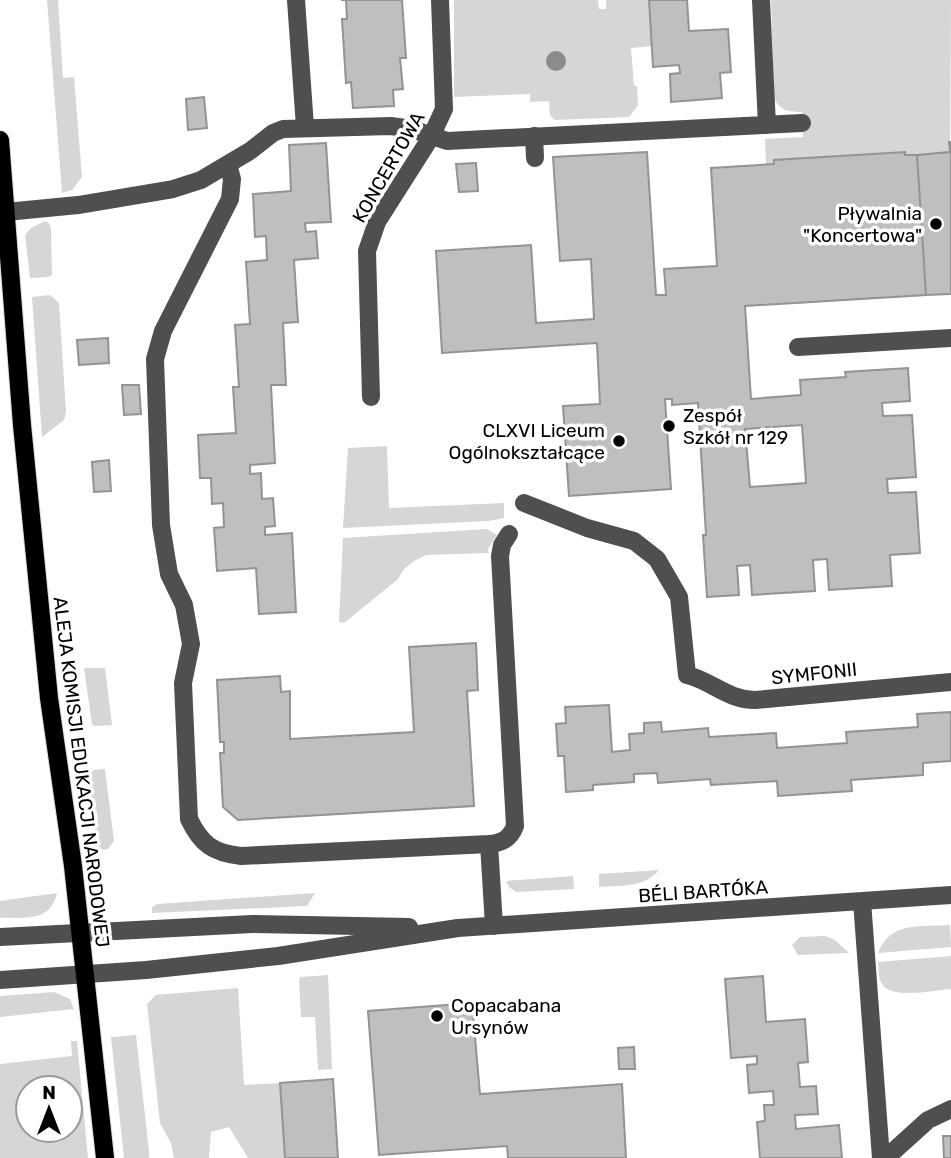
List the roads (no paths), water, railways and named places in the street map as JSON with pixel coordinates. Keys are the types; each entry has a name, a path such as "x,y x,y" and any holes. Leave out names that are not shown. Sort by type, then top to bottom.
{"main road":[{"name":"ALEJA KOMISJI EDUKACJI NARODOWEJ","path":"0,140 3,215 49,698 86,974 105,1158"}],"street":[{"path":"296,0 305,127"},
{"name":"KONCERTOWA","path":"371,397 367,251 377,222 432,137 444,109 440,0"},
{"path":"761,0 767,125"},
{"path":"3,215 173,189 201,180 283,129 391,125 447,141 802,123"},
{"path":"534,136 535,158"},
{"path":"228,164 232,179 230,199 163,331 155,359 161,526 169,574 184,604 191,644 183,683 189,819 196,835 224,855 241,856 489,844 501,843 509,837 515,826 500,556 502,545 509,534"},
{"path":"797,347 951,338"},
{"name":"SYMFONII","path":"524,503 587,528 634,541 657,559 679,597 687,674 704,680 729,696 742,700 951,682"},
{"path":"489,844 494,926"},
{"name":"BÉLI BARTÓKA","path":"0,937 252,924 458,928 951,895"},
{"path":"862,901 884,1158"},
{"name":"BÉLI BARTÓKA","path":"0,980 278,956 458,928"},
{"path":"884,1158 928,1120 951,1109"}],"place":[{"name":"Pływalnia \"Koncertowa\"","path":"936,224"},
{"name":"Zespół Szkół nr 129","path":"669,426"},
{"name":"CLXVI Liceum Ogólnokształcące","path":"619,441"},
{"name":"Copacabana Ursynów","path":"437,1016"}]}
